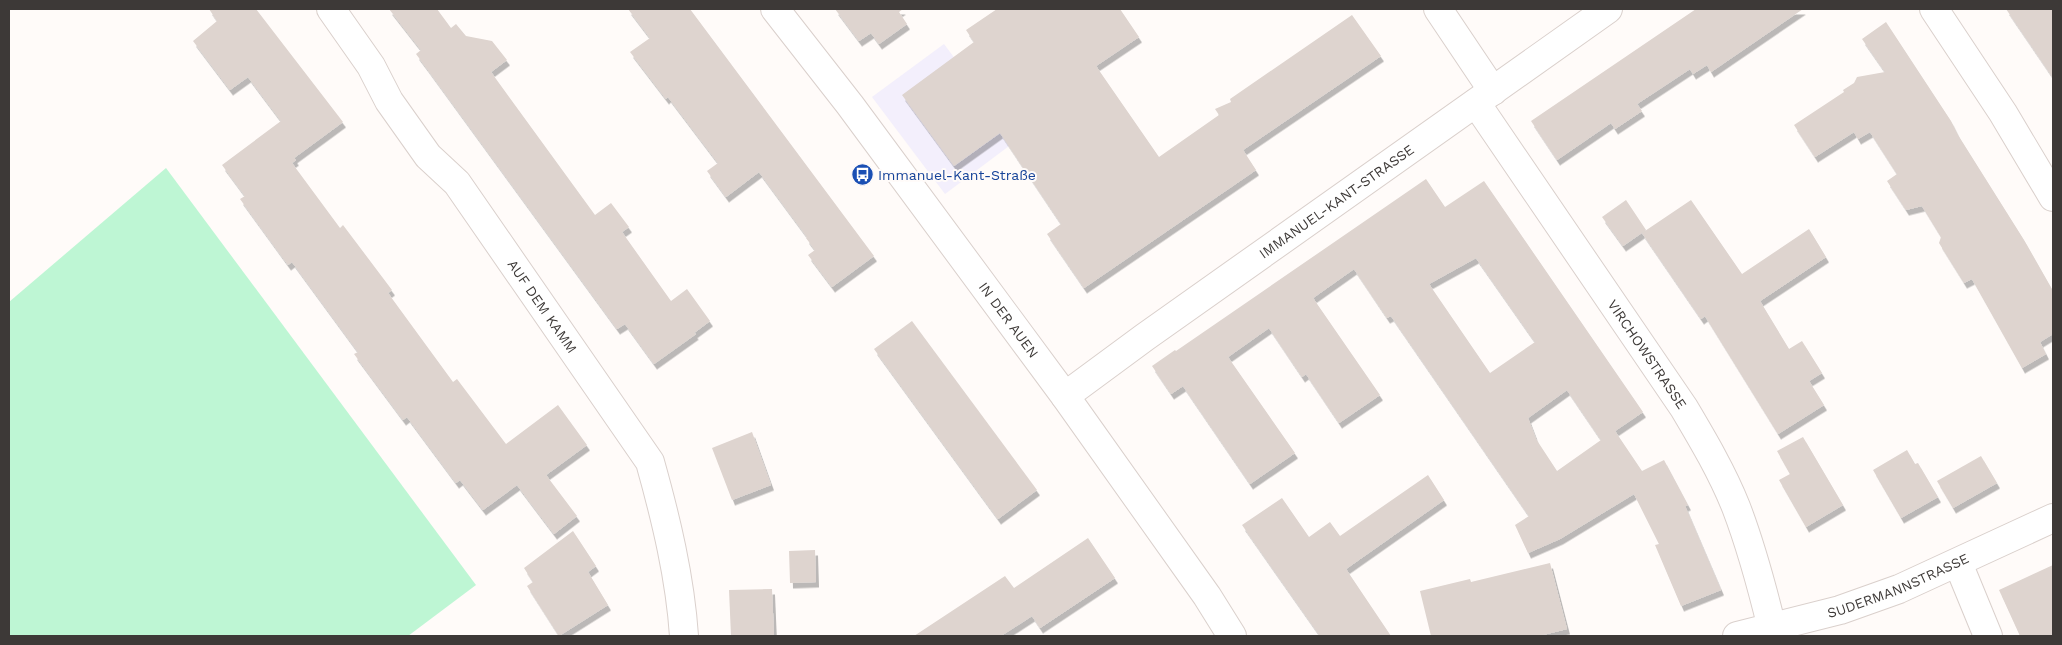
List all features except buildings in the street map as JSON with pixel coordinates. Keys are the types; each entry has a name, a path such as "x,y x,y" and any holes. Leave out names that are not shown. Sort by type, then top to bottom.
{"street":[{"name":"AUF DEM KAMM","path":"331,9 371,66 389,102 428,156 457,183 650,462 666,516 682,598 684,636"},
{"name":"IN DER AUEN","path":"775,9 850,105 1065,396 1207,596 1232,636"},
{"name":"VIRCHOWSTRASSE","path":"1438,9 1484,96 1684,408 1714,459 1736,505 1755,560 1772,628"},
{"name":"IMMANUEL-KANT-STRASSE","path":"1065,396 1608,9"},
{"path":"1934,9 2003,112 2053,197"},
{"name":"SUDERMANNSTRASSE","path":"1737,636 1848,607 1899,589 2053,518"},
{"path":"1958,563 1988,636"}],"shaded area":[{"path":"944,44 959,64 1009,146 945,194 872,97"}],"green space":[{"path":"166,168 476,585 408,636 9,636 9,302"}],"place":[{"name":"Immanuel-Kant-Straße","path":"862,175"}]}
